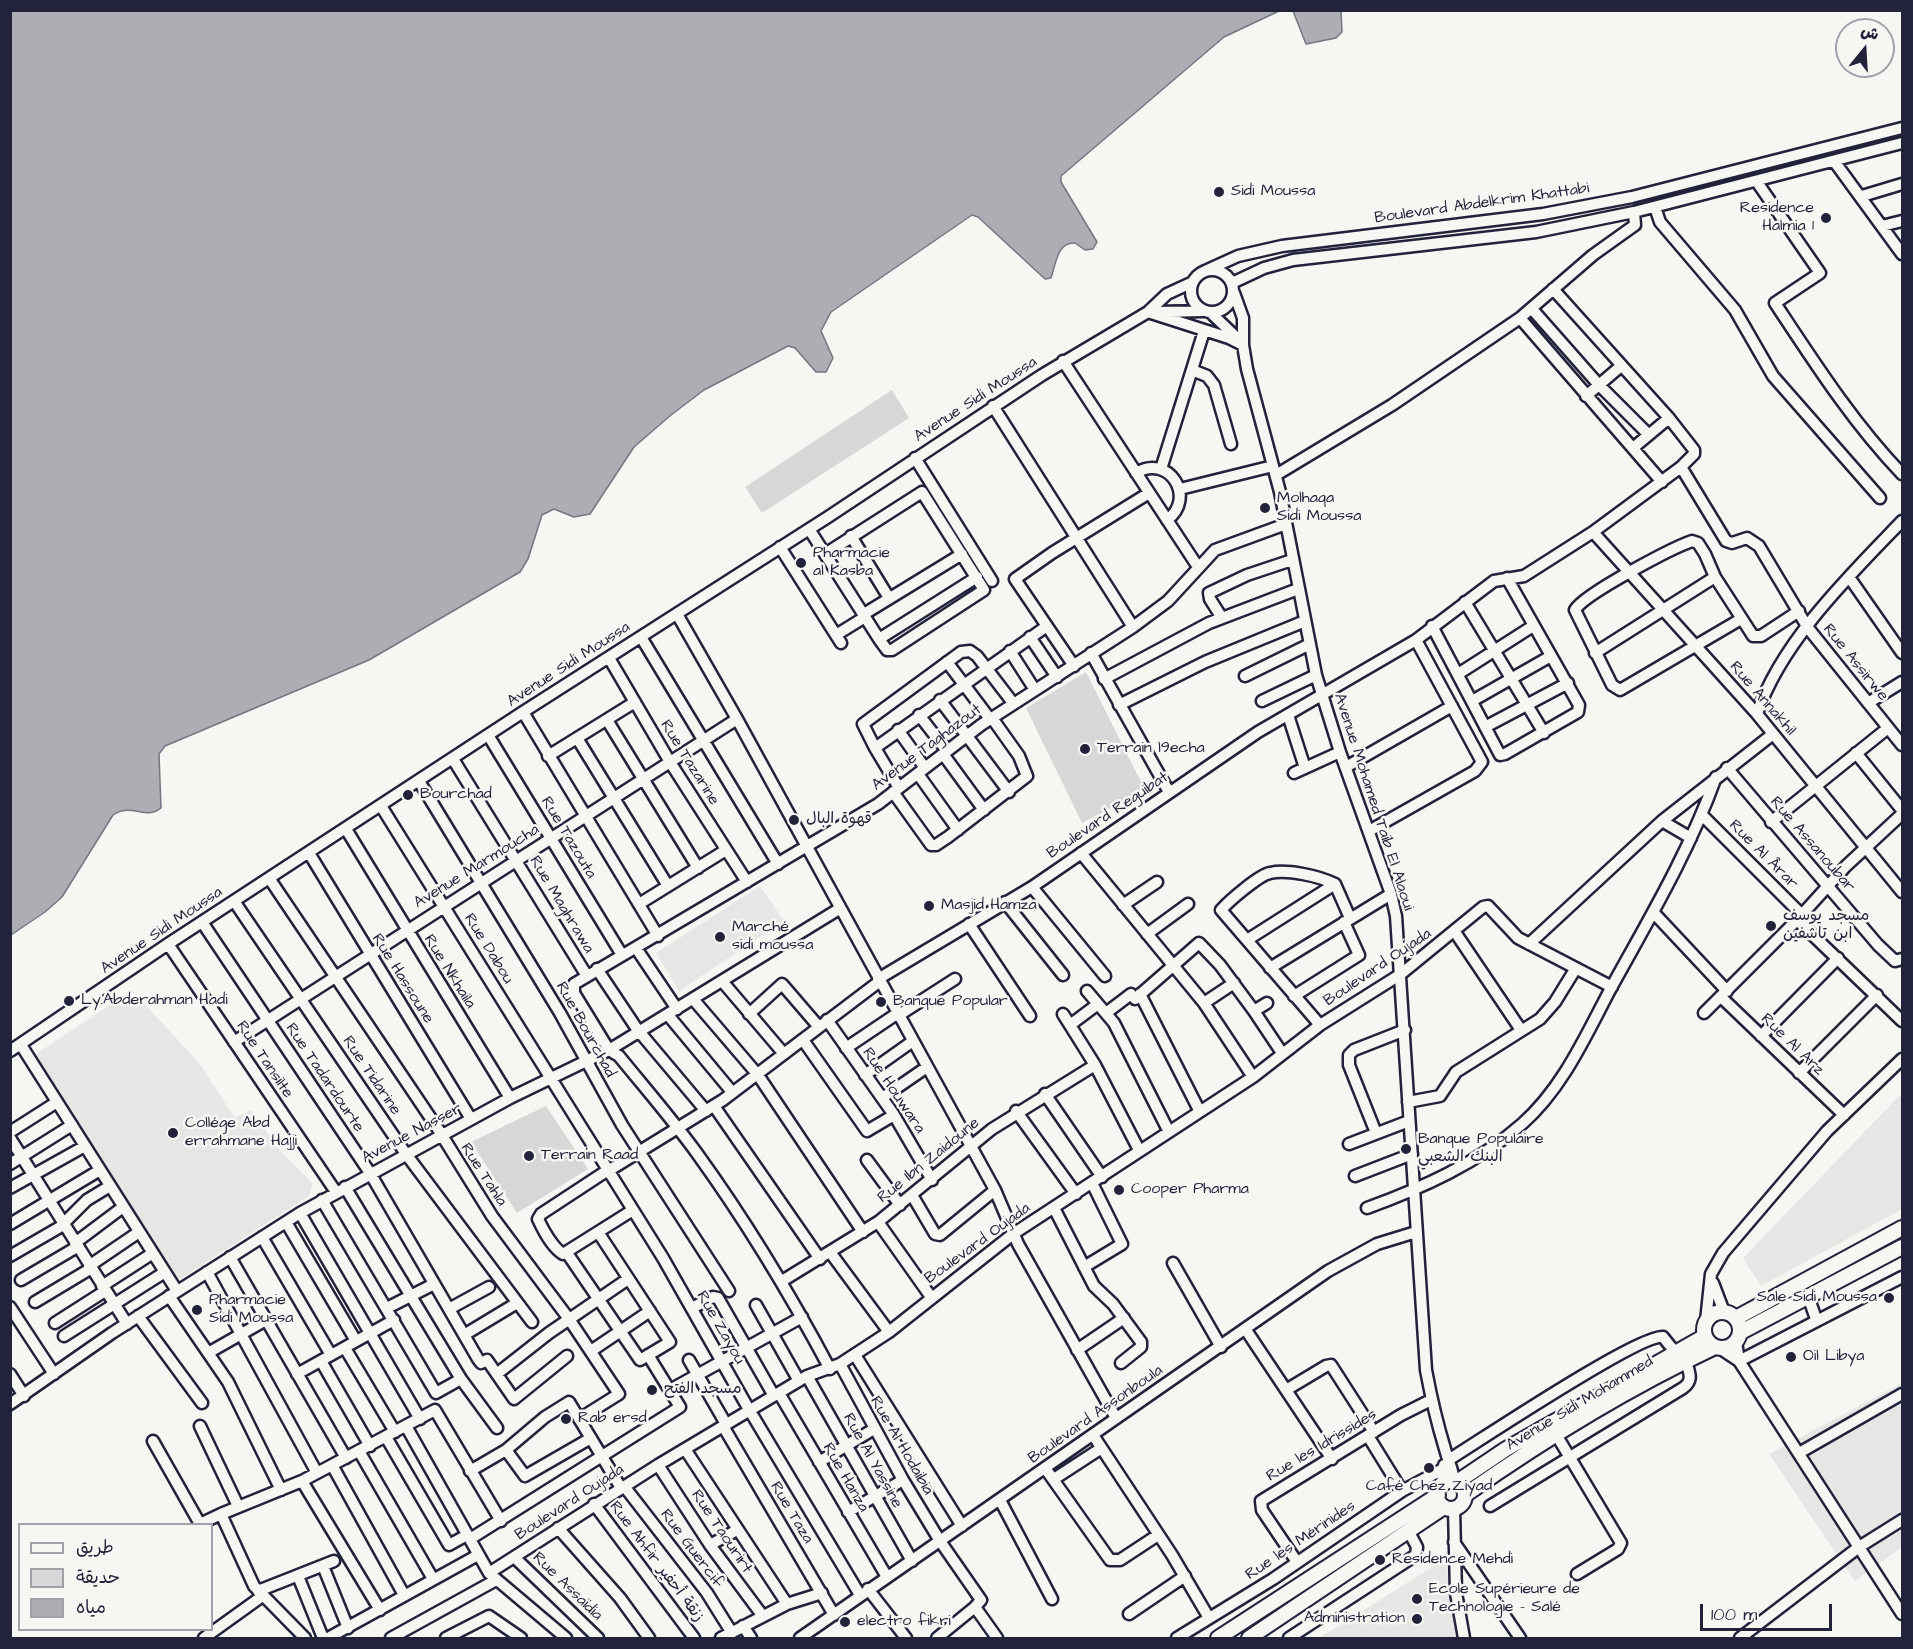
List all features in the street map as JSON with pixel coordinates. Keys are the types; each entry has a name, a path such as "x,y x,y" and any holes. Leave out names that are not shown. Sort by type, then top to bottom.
{"main road":[{"path":"1902,1228 1730,1315 1712,1315 1706,1321 1705,1336 1718,1348 1808,1296 1902,1249"},
{"path":"1730,1315 1738,1337"},
{"name":"Avenue Sidi Mohammed","path":"1218,1638 1451,1493 1557,1436 1680,1357 1705,1336"},
{"name":"Avenue Sidi Mohammed","path":"1249,1638 1409,1532 1451,1493 1506,1449 1680,1357 1718,1348"}],"street":[{"name":"Boulevard Abdelkrim Khattabi","path":"1233,288 1277,264 1342,253 1536,232 1634,212 1875,150 1902,134"},
{"name":"Boulevard Abdelkrim Khattabi","path":"1205,271 1247,253 1341,238 1543,214 1632,197 1902,134"},
{"path":"1834,161 1862,196 1902,254"},
{"path":"1757,182 1820,273 1775,303 1826,378 1881,452 1902,474"},
{"path":"1862,196 1902,184"},
{"path":"1655,207 1660,222 1735,310 1773,376 1880,498"},
{"path":"1180,489 1274,471 1357,428 1532,309 1553,289 1635,225 1634,212"},
{"path":"1882,226 1902,220"},
{"path":"1341,238 1342,253"},
{"path":"1207,312 1229,305 1233,288 1221,272 1205,271 1193,282 1191,296 1207,312 1243,345"},
{"name":"Avenue Sidi Moussa","path":"10,1051 234,900 809,529 993,406 1149,312 1167,294 1193,282"},
{"name":"Avenue Mohamed Taïb El Alaoui","path":"1233,288 1243,318 1243,345 1286,524 1316,675 1340,752 1391,894 1398,923 1422,1330 1431,1400 1446,1460 1451,1493 1456,1593 1464,1638"},
{"path":"1553,289 1669,418 1695,452 1681,467"},
{"path":"1532,309 1599,385 1648,434"},
{"path":"1149,312 1229,338 1243,345"},
{"name":"Avenue Sidi Moussa","path":"1149,312 1207,312"},
{"path":"1520,318 1662,482"},
{"path":"1161,469 1204,331"},
{"path":"1063,362 1198,567"},
{"path":"1586,396 1622,366"},
{"path":"1192,370 1207,376 1214,385 1231,444"},
{"path":"993,406 1133,627"},
{"path":"1633,448 1669,418"},
{"path":"915,458 992,581"},
{"name":"Boulevard Reguibat","path":"567,1253 557,1250 541,1225 539,1217 608,1170 678,1130 758,1075 879,980 1032,886 1169,792 1288,715 1416,640 1494,581 1524,576 1593,532 1681,467"},
{"name":"Rue Assirwe","path":"1681,467 1726,541 1732,543 1748,538 1753,540 1808,628 1902,745"},
{"path":"1136,473 1150,468 1161,469 1172,475 1180,489 1178,508 1167,520"},
{"path":"809,529 825,554 865,615 886,649 892,650 984,591 922,492 825,554"},
{"path":"1074,666 1015,579 1149,493"},
{"path":"1756,714 1773,676 1808,628 1849,578 1902,521"},
{"name":"Avenue Taghazout","path":"574,984 807,848 896,790 991,718 1133,627 1173,597 1198,567 1220,547 1286,524"},
{"name":"Rue Annakhil","path":"1593,532 1756,714 1902,892"},
{"path":"851,536 889,598"},
{"path":"1741,620 1620,690 1612,685 1577,618 1575,608 1630,573 1692,541 1698,543 1715,577 1753,636 1758,637 1799,611"},
{"path":"780,547 839,639 865,615 889,598 962,554"},
{"path":"1222,618 1209,593 1247,575 1292,560"},
{"path":"879,639 977,577"},
{"path":"1595,653 1715,577"},
{"path":"1432,626 1501,755 1544,733 1579,710 1579,705 1507,578"},
{"path":"1849,578 1902,653"},
{"path":"1104,679 1222,618 1298,589"},
{"path":"1465,602 1544,733"},
{"path":"677,614 737,719 971,1147 995,1191 1013,1234 1116,1418"},
{"path":"1119,705 1205,662 1305,621"},
{"path":"875,748 1047,626"},
{"path":"1458,674 1533,626"},
{"path":"641,637 777,864"},
{"path":"1030,637 1057,676"},
{"path":"1369,831 1479,768 1480,757 1416,640"},
{"path":"1245,676 1310,644"},
{"path":"947,662 991,718 1027,772 1025,779 1009,792 940,843 931,845 896,790 864,724 959,652 968,651 987,667 1013,704"},
{"path":"1010,651 1035,690"},
{"path":"1091,653 1169,792"},
{"path":"1472,701 1551,656"},
{"name":"Rue Tazarine","path":"609,658 670,762 747,882"},
{"path":"1262,701 1316,675"},
{"path":"1868,704 1902,682"},
{"path":"1485,727 1568,683"},
{"path":"940,700 1009,792"},
{"path":"548,756 635,702"},
{"path":"1346,767 1452,706"},
{"path":"523,712 658,936"},
{"path":"919,715 984,810"},
{"path":"1288,715 1305,768"},
{"name":"Avenue Marmoucha","path":"234,1042 443,906 586,819 737,719"},
{"path":"607,720 698,868"},
{"path":"1772,822 1888,728"},
{"path":"898,730 958,830"},
{"path":"1612,987 1529,944 1662,821 1773,734"},
{"name":"Rue Tazouta","path":"488,735 622,955"},
{"path":"576,738 668,886"},
{"path":"1294,773 1340,752"},
{"path":"1704,1013 1902,812 1856,753"},
{"name":"Rue Maghrawa","path":"453,759 587,976"},
{"name":"Rue Assanoubar","path":"1727,768 1884,952 1895,961 1902,959"},
{"path":"1367,1208 1415,1191 1483,1153 1536,1111 1568,1067 1653,912 1702,815 1716,777"},
{"name":"Rue Bourchad","path":"419,781 481,882 622,1125 642,1152 729,1291"},
{"name":"Rue Dabou","path":"381,806 552,1078"},
{"name":"Rue Al Ârar","path":"1702,815 1838,958 1902,1021"},
{"path":"1662,821 1691,838"},
{"name":"Rue Nkhaila","path":"346,829 510,1098"},
{"path":"639,904 726,850"},
{"name":"Rue Hassoune","path":"309,853 471,1119"},
{"path":"1081,853 1204,1003 1253,1077"},
{"path":"1320,1025 1221,910 1265,874 1272,872 1313,876 1335,884"},
{"name":"Rue Tahla","path":"268,878 438,1129 440,1136 492,1216 569,1319 619,1394 579,1419"},
{"path":"1123,904 1157,882"},
{"path":"1294,996 1359,955 1335,884"},
{"path":"1247,940 1335,884"},
{"path":"1032,886 1105,976"},
{"path":"1270,968 1391,894"},
{"name":"Rue Tidarine","path":"234,900 406,1154 532,1322"},
{"path":"1005,902 1064,975"},
{"path":"1147,934 1188,904"},
{"name":"Boulevard Oujada","path":"391,1638 492,1576 514,1557 594,1504 803,1379 835,1367 855,1355 889,1332 1013,1234 1102,1177 1199,1110 1253,1077 1320,1025 1401,974 1485,907 1488,906 1513,934 1529,944"},
{"name":"Avenue Nasser","path":"10,1404 138,1316 300,1213 510,1098 609,1050 839,909"},
{"name":"Rue Al Arz","path":"1653,912 1761,1036 1844,1115"},
{"name":"Rue Tadardourte","path":"202,922 370,1173 481,1363 487,1360 514,1399 567,1356"},
{"path":"969,924 1030,1016"},
{"path":"1455,932 1521,1030"},
{"path":"1070,1025 1131,994 1135,999 1199,943 1234,983 1282,1053"},
{"name":"Rue Tansilte","path":"168,944 234,1042 341,1189 411,1296 461,1379 497,1428"},
{"path":"636,948 672,1012 732,1092"},
{"path":"1761,1036 1838,958"},
{"path":"1408,1102 1440,1095 1456,1072 1544,1015 1576,968"},
{"path":"597,969 640,1032 710,1108 820,1260"},
{"path":"846,1048 955,979"},
{"path":"722,981 784,1054"},
{"path":"1204,1003 1234,983"},
{"name":"Rue Al Hodaibia","path":"574,984 574,993 609,1050 619,1056 678,1130 782,1281 940,1541 981,1598 981,1602 975,1607"},
{"name":"Rue Houwara","path":"749,1014 782,984 846,1048 894,1115 932,1180"},
{"path":"1087,991 1120,1034 1169,1132"},
{"path":"1140,994 1199,1110"},
{"path":"1800,1073 1877,995"},
{"path":"693,999 758,1075 863,1232"},
{"path":"1254,1011 1267,1003"},
{"path":"1064,1014 1095,1065 1139,1150"},
{"path":"1376,1133 1349,1065 1348,1055 1354,1050 1405,1030"},
{"path":"803,1040 867,1131 894,1115"},
{"path":"865,1075 913,1041"},
{"path":"21,1045 165,1272 173,1294 238,1401 281,1490"},
{"path":"1706,1321 1712,1274 1719,1259 1844,1115 1902,1059"},
{"name":"Rue Ibn Zaidoune","path":"782,1281 820,1260 878,1222 1017,1111 1095,1065"},
{"path":"882,1098 927,1067"},
{"name":"Rue Zayou","path":"552,1078 692,1308 751,1410 864,1592 906,1638"},
{"path":"1045,1094 1102,1177"},
{"path":"10,1132 57,1102"},
{"path":"1017,1111 1076,1194"},
{"path":"1348,1144 1409,1121"},
{"path":"10,1164 72,1125"},
{"path":"10,1138 127,1324"},
{"path":"10,1188 85,1146"},
{"path":"1354,1176 1412,1154"},
{"path":"867,1160 900,1205"},
{"path":"10,1224 100,1170"},
{"path":"1084,1267 1122,1244 1092,1183"},
{"path":"10,1256 62,1224 87,1200 110,1186"},
{"path":"912,1195 935,1234 939,1235 995,1191"},
{"path":"322,1200 436,1393 461,1379"},
{"path":"21,1280 76,1245 123,1207"},
{"path":"1054,1208 1094,1286 1113,1304 1142,1345 1120,1364"},
{"path":"598,1232 670,1342 640,1360 567,1253 598,1232 633,1210"},
{"path":"300,1213 420,1419"},
{"path":"286,1222 357,1341"},
{"path":"878,1222 931,1297"},
{"path":"35,1302 139,1232"},
{"name":"Boulevard Assonboula","path":"808,1636 864,1592 1350,1257 1377,1244 1416,1232"},
{"path":"262,1237 370,1446"},
{"path":"830,1252 889,1332"},
{"path":"55,1323 153,1253"},
{"path":"230,1257 346,1458"},
{"path":"1173,1263 1221,1347"},
{"path":"64,1336 165,1272"},
{"path":"207,1272 317,1473"},
{"path":"1712,1274 1714,1292 1730,1315"},
{"path":"1739,1361 1816,1319 1902,1277"},
{"path":"498,1373 598,1298 628,1279"},
{"path":"387,1308 434,1284"},
{"path":"448,1309 489,1287"},
{"path":"1808,1296 1816,1319"},
{"name":"Rue Hanza","path":"692,1308 713,1297 718,1298 887,1577"},
{"path":"464,1335 518,1303"},
{"name":"Rue Al Yassine","path":"756,1305 847,1446 912,1561"},
{"path":"10,1307 54,1374"},
{"path":"591,1351 650,1311"},
{"path":"138,1316 202,1403"},
{"path":"670,1390 802,1317"},
{"path":"1077,1350 1124,1318"},
{"path":"208,1353 266,1320"},
{"path":"297,1374 394,1320"},
{"path":"1246,1329 1332,1459"},
{"name":"Rue les Mérinides","path":"1177,1638 1273,1579 1446,1460 1582,1376 1650,1338 1663,1337 1680,1357"},
{"path":"1738,1337 1739,1361"},
{"path":"345,1348 449,1545 501,1521 680,1407 648,1355"},
{"path":"1718,1348 1739,1361 1902,1614"},
{"path":"855,1355 962,1526"},
{"path":"1490,1506 1688,1384 1691,1376 1680,1357"},
{"name":"Rue Taza","path":"689,1360 834,1615"},
{"path":"1286,1390 1331,1365 1402,1491"},
{"path":"10,1374 24,1396"},
{"path":"1799,1453 1902,1394"},
{"name":"Rue les Idrissides","path":"1297,1562 1262,1510 1260,1503 1371,1434 1431,1400"},
{"name":"Rue Guercif","path":"506,1450 545,1417 569,1402 622,1487 707,1593 732,1633"},
{"path":"202,1523 302,1481 435,1410 501,1521"},
{"path":"200,1426 238,1506"},
{"path":"406,1426 492,1576 566,1638"},
{"path":"819,1462 874,1429"},
{"path":"1093,1435 1185,1576 1209,1618"},
{"path":"1557,1436 1621,1543 1618,1549 1577,1574"},
{"path":"470,1471 506,1450 525,1476 591,1438"},
{"path":"153,1441 199,1523"},
{"path":"685,1449 787,1604"},
{"path":"1054,1479 1100,1449"},
{"path":"359,1451 433,1579"},
{"path":"332,1465 404,1595"},
{"name":"Rue Taourirt","path":"658,1465 710,1545 762,1615"},
{"path":"1045,1468 1110,1560 1120,1560 1158,1535"},
{"path":"848,1512 876,1498 903,1480"},
{"path":"302,1481 380,1610"},
{"path":"999,1500 1052,1599"},
{"name":"Rue Ahfir زنقة أحفير","path":"594,1504 694,1638"},
{"path":"221,1514 259,1594 305,1638"},
{"path":"1740,1638 1859,1547 1902,1520"},
{"path":"558,1528 614,1591 649,1638"},
{"path":"710,1545 737,1530"},
{"path":"1289,1638 1416,1555 1417,1546 1409,1532"},
{"path":"1454,1542 1520,1638"},
{"path":"328,1638 478,1555"},
{"name":"Rue Assaïdia","path":"514,1557 598,1638"},
{"path":"213,1631 259,1594 334,1561"},
{"path":"323,1566 348,1628"},
{"path":"298,1576 323,1638"},
{"path":"1129,1614 1185,1576"},
{"path":"1273,1579 1283,1597"},
{"path":"721,1638 762,1615 822,1593"},
{"path":"937,1638 975,1607 997,1638"},
{"path":"446,1638 463,1635 486,1617 492,1617 521,1638"},
{"path":"743,1626 752,1638"}],"shaded area":[{"name":"Marché sidi moussa","path":"760,886 784,921 679,991 656,953"},
{"name":"Collége Abd errahmane Hajji","path":"125,995 140,999 199,1063 235,1118 251,1110 278,1148 313,1184 309,1196 174,1283 30,1058"},
{"path":"1902,1093 1902,1209 1761,1286 1743,1258"},
{"path":"1902,1383 1902,1547 1855,1581 1769,1454"},
{"name":"Ecole Supérieure de Technologie - Salé","path":"1445,1559 1458,1638 1319,1638"}],"green space":[{"path":"892,390 909,418 762,513 745,487"},
{"name":"Terrain l9echa","path":"1086,672 1145,790 1082,823 1026,708"},
{"name":"Terrain Raad","path":"546,1106 588,1169 517,1213 471,1142"}],"water":[{"path":"11,10 1279,11 1224,37 1061,176 1061,182 1097,242 1093,249 1085,250 1075,243 1064,246 1058,255 1051,278 1045,279 978,217 972,215 831,312 821,331 833,358 826,372 816,372 795,348 788,346 704,390 634,447 590,514 574,517 554,509 542,515 528,559 520,572 369,660 165,746 159,754 161,808 149,813 126,810 113,815 62,897 45,912 11,935"},
{"path":"1293,11 1341,11 1342,32 1336,38 1306,44"}],"place":[{"name":"Sidi Moussa","path":"1219,192"},
{"name":"Residence Halmia 1","path":"1826,218"},
{"name":"Molhaqa Sidi Moussa","path":"1265,508"},
{"name":"Pharmacie al Kasba","path":"801,563"},
{"name":"Terrain l9echa","path":"1085,749"},
{"name":"Bourchad","path":"408,795"},
{"name":"قهوة البال","path":"794,820"},
{"name":"Masjid Hamza","path":"929,906"},
{"name":"مسجد يوسف ابن تاشفين","path":"1771,926"},
{"name":"Marché sidi moussa","path":"720,937"},
{"name":"Ly.Abderahman Hadi","path":"69,1001"},
{"name":"Banque Popular","path":"881,1002"},
{"name":"Collége Abd errahmane Hajji","path":"173,1133"},
{"name":"Banque Populaire البنك الشعبي","path":"1406,1149"},
{"name":"Terrain Raad","path":"529,1156"},
{"name":"Cooper Pharma","path":"1119,1190"},
{"name":"Sale Sidi Moussa","path":"1889,1298"},
{"name":"Pharmacie Sidi Moussa","path":"197,1310"},
{"name":"Oil Libya","path":"1791,1357"},
{"name":"مسجد الفتح","path":"652,1390"},
{"name":"Rab ersd","path":"566,1419"},
{"name":"Café Chez Ziyad","path":"1429,1468"},
{"name":"Residence Mehdi","path":"1380,1560"},
{"name":"Ecole Supérieure de Technologie - Salé","path":"1417,1599"},
{"name":"Administration","path":"1417,1619"},
{"name":"electro fikri","path":"845,1622"}]}
